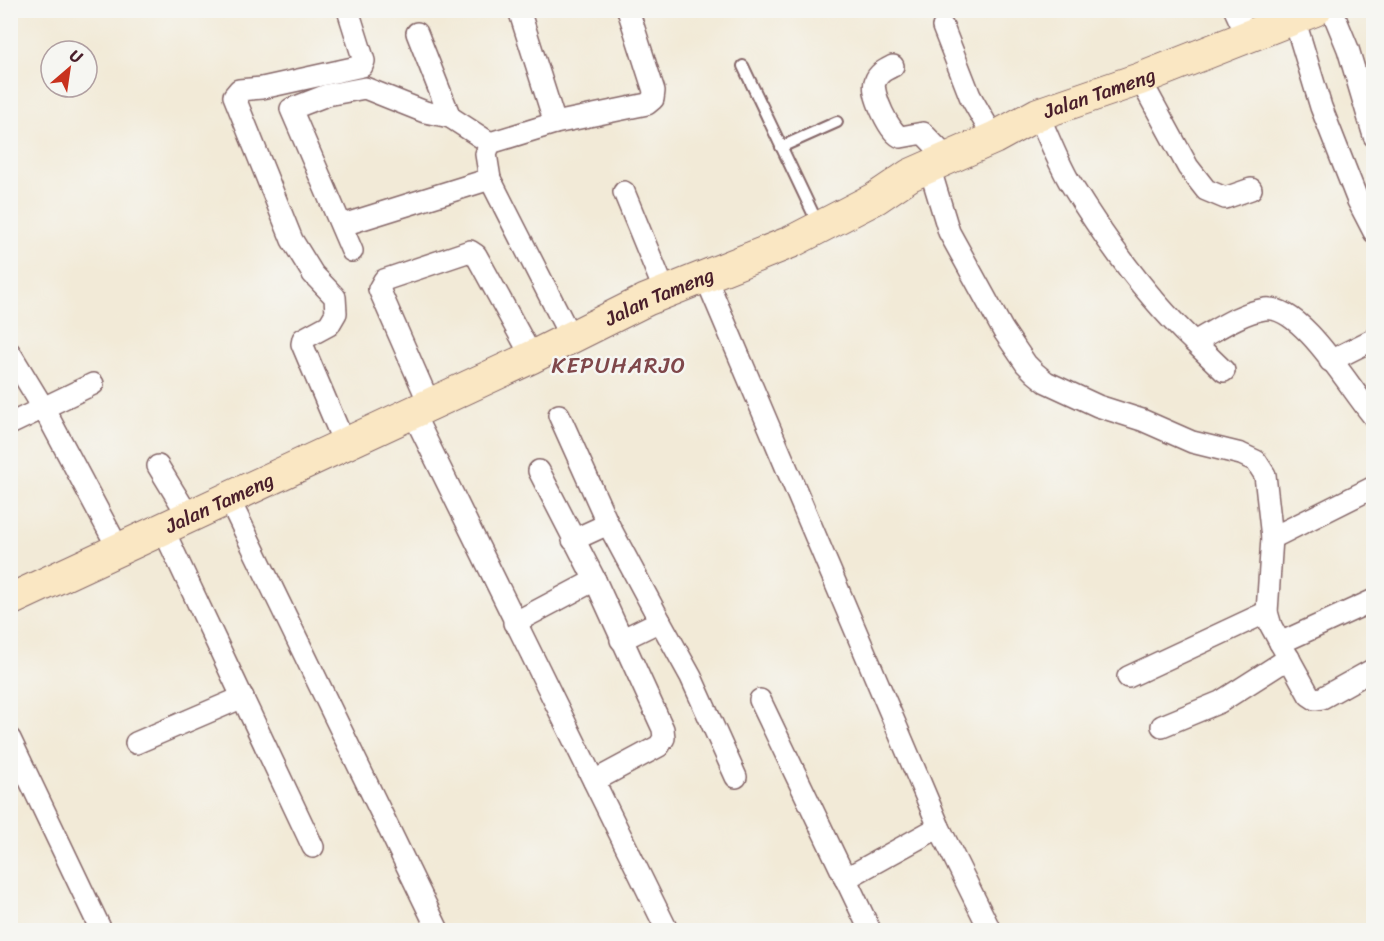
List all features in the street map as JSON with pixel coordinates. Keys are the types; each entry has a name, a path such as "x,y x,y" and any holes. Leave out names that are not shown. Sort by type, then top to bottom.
{"street":[{"path":"344,443 302,345 303,339 329,325 333,320 337,308 335,297 313,274 292,240 235,99 239,90 262,88 362,66 364,61 348,10"},
{"path":"519,10 555,123"},
{"path":"490,143 555,123 647,104 653,99 654,91 628,10"},
{"path":"1332,10 1348,49 1374,136"},
{"path":"1304,14 1321,107 1364,190 1374,232"},
{"name":"Jalan Tameng","path":"10,600 229,499 420,407 532,357 570,336 665,292 747,261 876,198 910,175 994,138 1038,114 1140,78 1241,23 1304,14"},
{"path":"944,27 970,96 994,138"},
{"path":"417,33 450,117"},
{"path":"893,66 880,73 874,84 875,95 892,131 901,137 923,133 938,162 949,232 1003,330 1026,364 1046,382 1098,406 1142,420 1192,442 1241,454 1256,461 1265,475 1272,538 1267,612 1284,651 1309,695 1315,699 1374,669"},
{"path":"1140,78 1188,167 1206,190 1225,198 1251,189"},
{"path":"352,251 343,225 291,112 292,108 327,95 365,88 425,112 450,117 490,143"},
{"path":"1038,114 1071,183 1166,316 1224,371"},
{"path":"490,143 486,154 490,179 570,336"},
{"path":"343,225 490,179"},
{"path":"624,192 665,292"},
{"path":"532,357 476,255 470,251 384,280 379,288 420,407 464,512 514,623 667,930"},
{"path":"705,276 939,826 990,930"},
{"path":"1194,342 1246,315 1273,309 1282,311 1301,325 1374,417"},
{"path":"1330,361 1374,339"},
{"path":"10,353 44,409 119,550"},
{"path":"10,424 93,384"},
{"path":"559,415 608,524 692,677 736,777"},
{"path":"158,466 176,523 243,697 313,847"},
{"path":"539,471 573,540 596,580 621,640 663,729 664,738 659,746 594,781"},
{"path":"1272,538 1374,487"},
{"path":"229,499 438,930"},
{"path":"573,540 608,524"},
{"path":"514,623 596,580"},
{"path":"1162,726 1220,702 1284,651 1374,600"},
{"path":"1128,677 1267,612"},
{"path":"621,640 660,621"},
{"path":"136,743 243,697"},
{"path":"760,700 870,930"},
{"path":"10,739 101,930"},
{"path":"845,879 939,826"}],"lane":[{"path":"743,66 819,226"},
{"path":"781,147 837,122"}],"district":[{"name":"KEPUHARJO","path":"619,365"}]}
